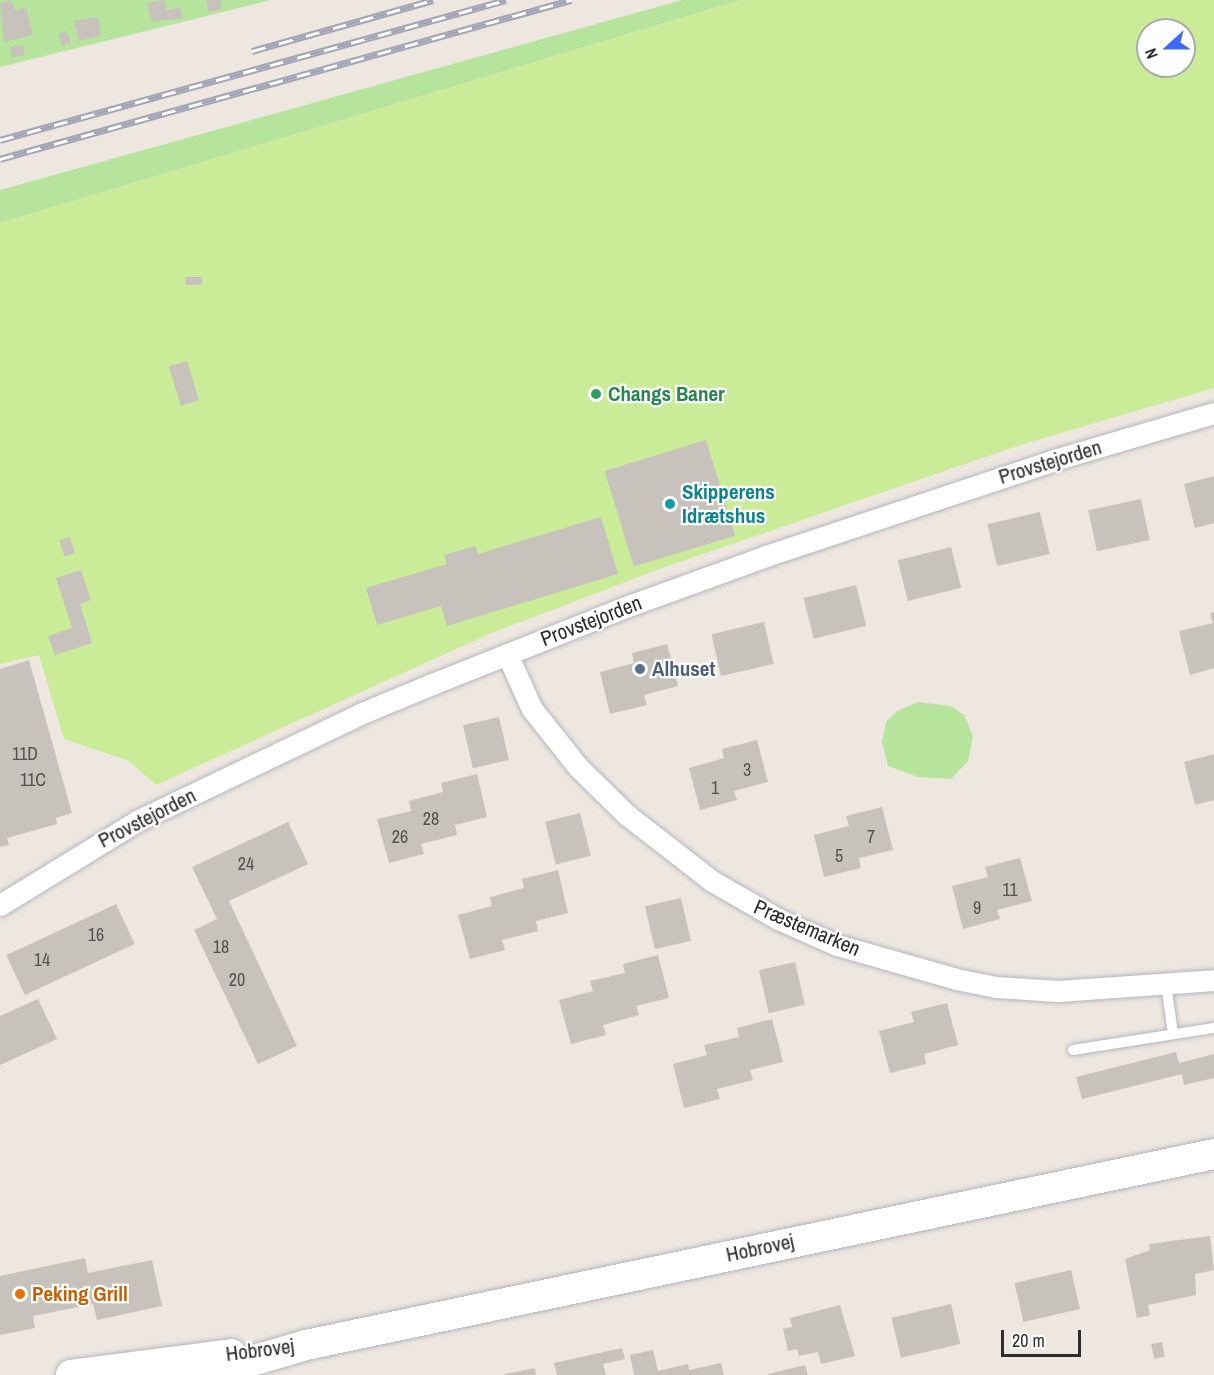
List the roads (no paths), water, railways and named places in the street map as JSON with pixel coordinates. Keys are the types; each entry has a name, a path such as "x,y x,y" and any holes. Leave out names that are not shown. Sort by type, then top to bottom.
{"main road":[{"name":"Hobrovej","path":"204,1375 306,1345 1214,1154"},
{"name":"Hobrovej","path":"71,1375 306,1345"}],"street":[{"name":"Provstejorden","path":"0,905 137,821 360,714 507,654 765,556 1054,460 1214,413"},
{"name":"Præstemarken","path":"507,654 532,709 579,768 627,815 712,881 778,919 837,945 956,980 996,987 1058,991 1214,980"}],"lane":[{"path":"1166,984 1173,1034"},
{"path":"1073,1050 1214,1028"}],"railway":[{"path":"252,51 433,0"},
{"path":"0,140 506,0"},
{"path":"0,159 571,0"}],"place":[{"name":"Changs Baner","path":"596,394"},
{"name":"Skipperens Idrætshus","path":"670,504"},
{"name":"Alhuset","path":"640,669"},
{"name":"Peking Grill","path":"20,1294"}]}
